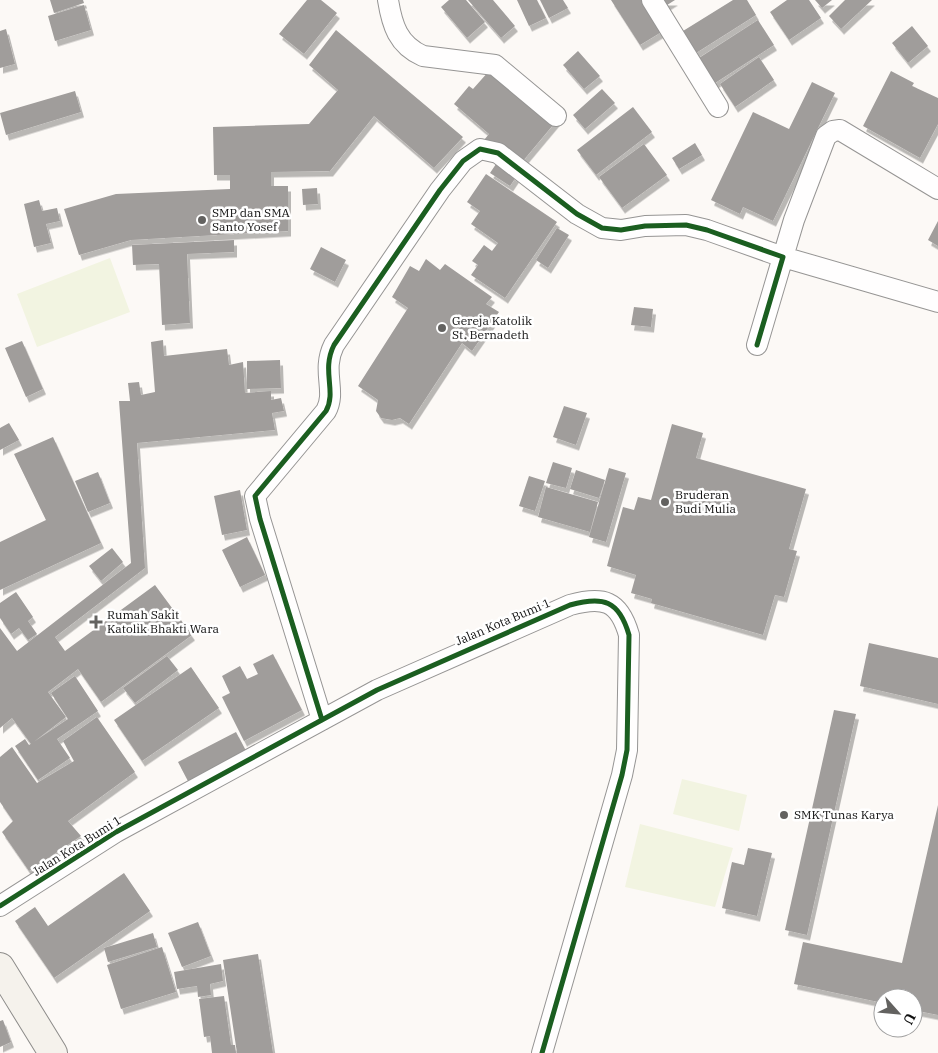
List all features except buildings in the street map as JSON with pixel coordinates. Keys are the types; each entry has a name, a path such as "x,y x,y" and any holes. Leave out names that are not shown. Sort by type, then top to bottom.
{"main road":[{"path":"0,967 53,1053"}],"street":[{"path":"388,0 392,26 406,47 423,56 495,65 556,116"},
{"path":"652,0 718,107"},
{"path":"757,346 794,220 826,136 832,130 840,130 938,189"},
{"path":"322,720 260,519 255,496 326,411 330,403 327,362 334,346 440,190 463,161 480,149 498,153 577,214 602,228 622,230 645,226 686,225 707,230 783,257 938,302"},
{"name":"Jalan Kota Bumi 1","path":"0,906 116,832 377,690 570,604 592,599 606,602 617,609 625,621 629,635 626,759 607,833 542,1053"}],"green space":[{"path":"110,258 130,312 37,347 17,294"},
{"path":"682,779 747,795 739,831 673,814"},
{"path":"640,824 733,848 715,907 625,887"}],"cycle path":[{"path":"322,720 260,519 255,496 326,411 330,396 330,354 334,345 440,190 463,161 480,149 498,153 577,214 602,228 621,230 645,226 686,225 707,230 783,257 757,345"},
{"path":"0,906 116,832 377,690 570,605 601,601 615,608 620,614 629,635 627,750 622,775 542,1053"}],"place":[{"name":"SMP dan SMA Santo Yosef","path":"202,220"},
{"name":"Gereja Katolik St. Bernadeth","path":"442,328"},
{"name":"Bruderan Budi Mulia","path":"665,502"},
{"name":"Rumah Sakit Katolik Bhakti Wara","path":"96,622"},
{"name":"SMK Tunas Karya","path":"784,815"}]}
